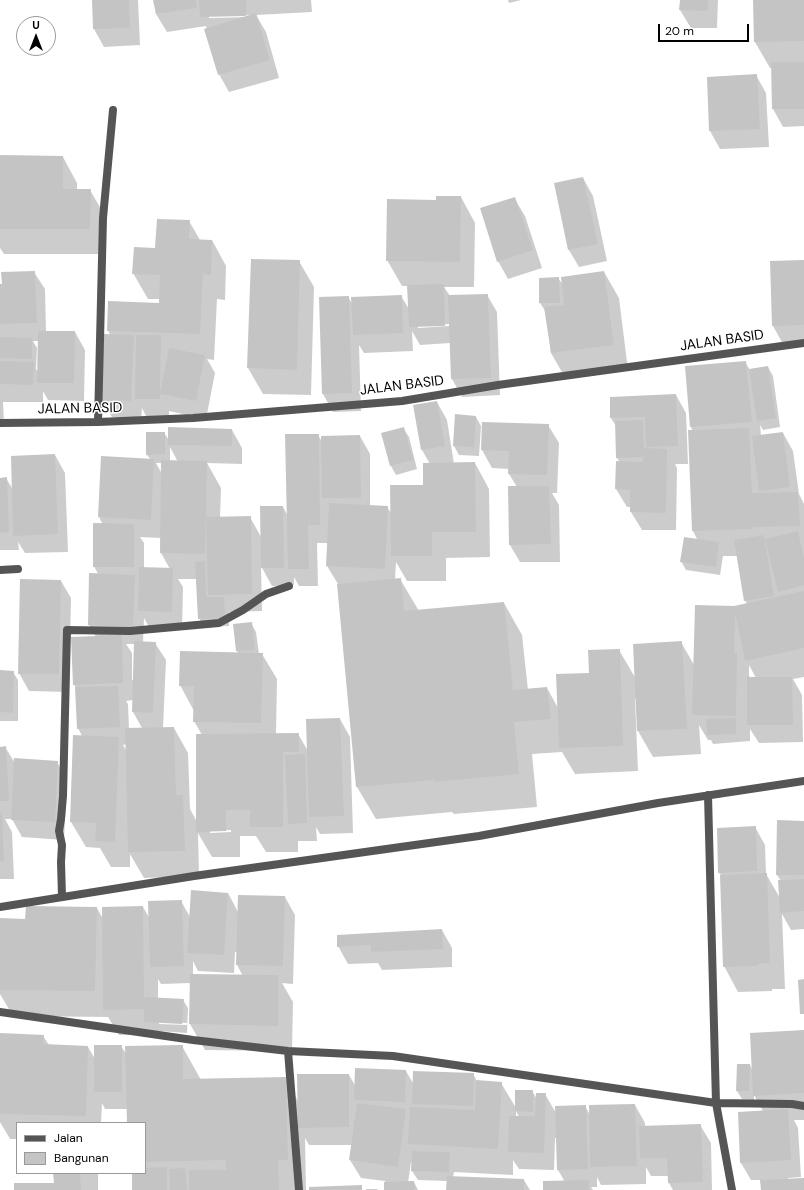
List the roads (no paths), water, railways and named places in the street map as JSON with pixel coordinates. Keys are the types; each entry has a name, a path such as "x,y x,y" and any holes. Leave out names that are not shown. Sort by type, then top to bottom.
{"street":[{"path":"98,422 103,218 113,110"},
{"name":"JALAN BASID","path":"0,423 98,422 193,418 402,401 498,385 804,343"},
{"path":"0,570 18,568"},
{"path":"62,897 62,845 59,831 63,796 67,630 130,631 219,623 243,610 266,594 289,586"},
{"path":"0,907 194,876 479,836 708,795 804,781"},
{"path":"708,795 716,1103 732,1190"},
{"path":"0,1012 193,1040 288,1051 393,1056 716,1103 792,1104 804,1106"},
{"path":"288,1051 299,1190"}]}
